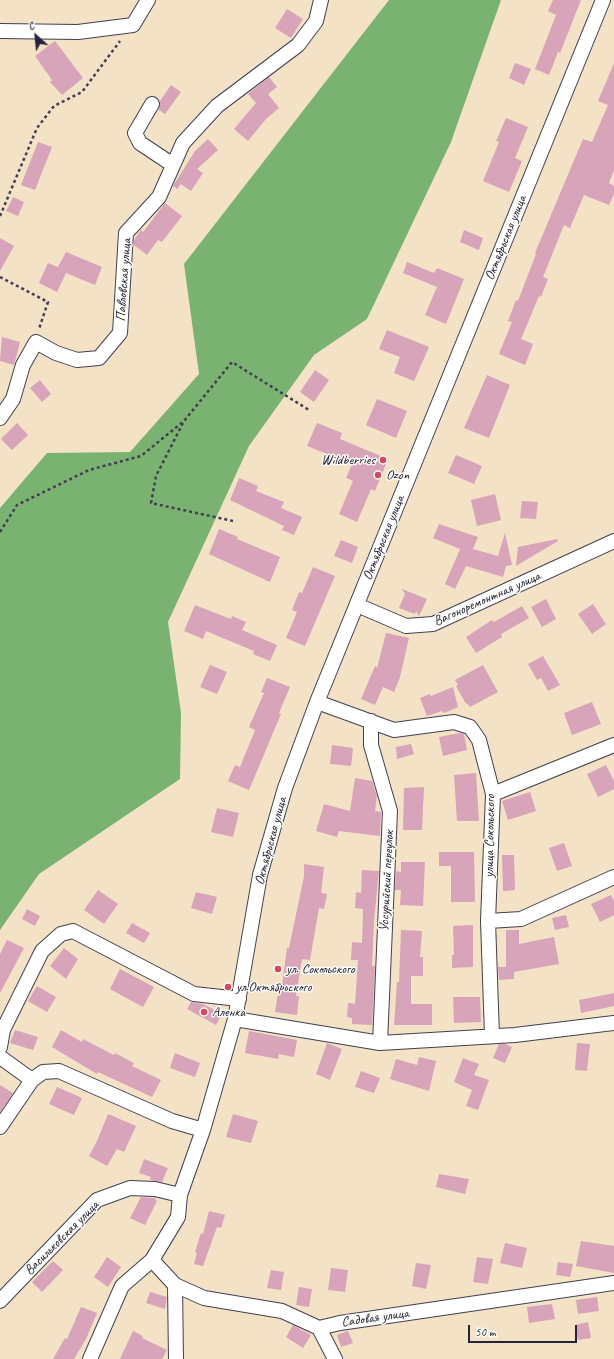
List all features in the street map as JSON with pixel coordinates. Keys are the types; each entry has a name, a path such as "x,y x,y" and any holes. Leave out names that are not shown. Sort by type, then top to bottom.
{"street":[{"path":"0,31 78,32 133,25 148,0"},
{"name":"Павловская улица","path":"0,418 13,399 23,365 36,342 56,353 77,360 99,358 120,333 126,232 159,197 183,142 217,106 298,45 316,21 321,0"},
{"name":"Октябрьская улица","path":"90,1359 122,1286 152,1260 178,1217 180,1195 203,1130 234,1020 239,999 260,875 285,788 317,702 356,605 603,0"},
{"path":"152,104 135,133 140,143 173,165"},
{"name":"Вагоноремонтная улица","path":"356,605 406,626 433,624 614,541"},
{"name":"улица Сокольского","path":"317,702 394,730 454,722 470,727 479,740 493,794 488,921 492,1036"},
{"name":"Уссурийский переулок","path":"371,721 371,745 390,811 380,1043"},
{"path":"493,794 614,745"},
{"path":"488,921 521,919 614,877"},
{"path":"0,1047 2,1030 42,951 61,934 72,931 194,994 239,999"},
{"path":"234,1020 380,1043 492,1036 614,1023"},
{"path":"0,1057 32,1080"},
{"path":"0,1128 32,1080 43,1072 59,1071 172,1121 203,1130"},
{"name":"Васильковская улица","path":"0,1301 97,1200 130,1188 154,1189 180,1195"},
{"path":"152,1260 175,1285 204,1298 282,1310 319,1328 335,1359"},
{"path":"175,1285 176,1359"},
{"name":"Садовая улица","path":"319,1328 340,1323 613,1287"}],"path":[{"path":"0,216 37,128 54,106 82,92 133,25"},
{"path":"0,276 48,302 36,336"},
{"path":"0,532 17,505 89,470 141,456 184,421 232,362 309,410"},
{"path":"184,421 156,476 151,503 233,521"}],"green space":[{"path":"389,0 501,0 451,142 367,319 314,355 249,446 168,622 181,713 180,779 39,874 0,930 0,508 47,453 130,452 199,374 184,264"}],"building":[{"path":"553,0 581,0 560,53 558,52 549,75 535,69 556,15 548,11"},
{"path":"287,9 303,19 291,38 275,28"},
{"path":"55,41 83,78 62,95 50,82 52,80 35,56"},
{"path":"515,63 531,69 524,85 509,78"},
{"path":"614,63 614,170 609,183 614,186 614,194 609,205 584,195 570,228 564,225 543,277 548,279 541,297 539,296 521,339 533,344 525,365 499,354 512,322 508,321 516,300 518,301 536,254 535,253 583,139 592,142 608,105 598,101"},
{"path":"269,77 277,87 268,94 279,108 266,119 248,141 234,129 256,103 248,94"},
{"path":"171,85 181,92 165,114 159,110 160,101"},
{"path":"506,118 528,127 515,158 522,161 509,192 483,181 499,142 496,141"},
{"path":"208,139 218,150 197,169 203,173 191,191 181,184 177,189 173,186 195,151"},
{"path":"38,142 52,147 35,190 21,185"},
{"path":"13,197 24,202 18,216 6,211"},
{"path":"165,203 182,216 162,242 158,240 147,255 134,245 134,240 141,230 143,232"},
{"path":"464,230 483,238 479,250 460,242"},
{"path":"0,238 14,246 0,271"},
{"path":"66,252 102,267 95,285 66,273 57,292 39,283 48,263 58,267"},
{"path":"407,262 434,273 437,268 464,279 446,324 425,315 437,287 403,273"},
{"path":"387,330 429,347 414,381 394,373 400,357 379,349"},
{"path":"2,337 20,342 14,365 0,361"},
{"path":"315,370 329,380 314,402 300,392"},
{"path":"487,375 510,385 489,438 464,428"},
{"path":"40,380 51,394 42,402 30,388"},
{"path":"377,399 407,411 396,438 366,425"},
{"path":"17,423 28,435 12,450 1,439"},
{"path":"317,423 342,433 340,439 388,459 375,491 371,489 357,522 339,514 353,481 346,478 352,464 307,446"},
{"path":"456,455 482,466 474,484 448,473"},
{"path":"239,478 258,486 256,491 284,502 281,508 302,517 294,535 282,530 284,526 230,500"},
{"path":"495,494 501,520 477,526 471,500"},
{"path":"522,501 538,502 536,519 520,518"},
{"path":"439,524 478,537 473,549 498,556 505,533 512,565 506,566 503,577 466,566 455,589 445,584 460,549 433,538"},
{"path":"219,529 238,537 237,539 280,557 270,582 209,554"},
{"path":"557,539 558,541 516,566 518,547"},
{"path":"341,540 358,547 352,563 334,556"},
{"path":"313,567 335,576 305,646 286,638 297,612 292,610 299,592 302,593"},
{"path":"402,589 427,599 419,616 416,611 415,614 399,608 405,594"},
{"path":"546,599 556,619 542,627 531,607"},
{"path":"593,604 606,624 592,634 578,614"},
{"path":"195,605 231,619 232,616 246,622 242,630 277,645 270,661 253,654 254,651 206,631 203,639 184,631"},
{"path":"522,606 529,618 501,634 502,637 476,653 466,637 492,620 494,622"},
{"path":"386,633 409,638 400,677 394,692 383,687 375,705 361,699 375,666 377,668"},
{"path":"543,656 560,685 548,691 541,678 537,680 528,664"},
{"path":"210,665 227,672 217,694 200,687"},
{"path":"483,665 498,692 470,707 467,703 466,704 456,686 458,685 455,680"},
{"path":"267,678 290,687 279,713 281,714 249,790 228,781 235,765 240,767 255,730 249,727 264,693 261,692"},
{"path":"453,687 458,707 444,713 442,711 427,716 420,698 430,694 431,696"},
{"path":"592,702 601,724 572,735 564,713"},
{"path":"460,733 464,734 467,750 443,756 439,737"},
{"path":"411,744 414,754 397,759 396,747"},
{"path":"332,745 353,748 351,766 330,764"},
{"path":"606,765 614,781 614,789 598,797 587,774"},
{"path":"476,773 479,821 457,821 454,775"},
{"path":"355,778 372,781 377,796 375,811 381,812 380,836 339,831 337,837 316,831 324,804 350,811"},
{"path":"424,787 422,830 403,830 404,788"},
{"path":"530,792 536,811 508,820 502,801"},
{"path":"217,808 239,813 233,837 211,832"},
{"path":"564,843 572,866 557,871 549,848"},
{"path":"439,852 474,852 475,902 451,902 451,866 439,866"},
{"path":"502,855 514,855 515,890 503,891"},
{"path":"401,862 425,862 423,906 400,905 401,890 395,890 396,871 401,872"},
{"path":"304,864 324,867 321,893 327,894 324,909 319,908 310,960 302,959 296,996 299,996 297,1015 275,1012 278,993 281,993 287,948 289,948 304,876"},
{"path":"362,870 379,871 374,921 372,966 375,966 372,1025 352,1024 352,1018 347,1017 348,1003 355,1004 358,960 351,960 352,942 362,943 363,909 355,908 356,892 361,893"},
{"path":"98,890 118,904 104,924 84,910"},
{"path":"196,892 217,897 212,914 191,908"},
{"path":"611,895 614,901 614,915 600,922 591,904"},
{"path":"27,909 40,916 35,926 22,919"},
{"path":"566,915 569,927 555,930 552,918"},
{"path":"132,923 150,933 144,943 126,933"},
{"path":"473,925 473,967 452,968 452,955 454,955 453,926"},
{"path":"401,930 422,931 420,957 423,957 423,976 411,976 411,1004 432,1004 432,1025 394,1025 397,982 399,982"},
{"path":"506,930 519,930 519,944 554,937 559,964 514,972 514,979 499,980 498,967 506,967"},
{"path":"7,940 24,948 0,993 0,954"},
{"path":"64,948 78,959 66,979 50,966"},
{"path":"120,969 154,987 143,1007 110,989"},
{"path":"37,986 56,997 47,1012 28,1001"},
{"path":"614,993 614,1006 581,1013 579,1000"},
{"path":"453,997 480,997 481,1022 454,1023"},
{"name":"Аленка","path":"191,1002 203,1004 222,1014 216,1025 187,1009"},
{"path":"15,1030 38,1037 33,1050 10,1043"},
{"path":"61,1030 82,1042 83,1039 114,1055 115,1053 134,1063 132,1066 161,1080 152,1097 98,1072 97,1074 52,1047"},
{"path":"249,1031 297,1040 294,1057 279,1054 278,1059 245,1053"},
{"path":"327,1043 342,1049 330,1080 316,1074"},
{"path":"577,1043 590,1044 587,1071 575,1070"},
{"path":"499,1044 505,1044 512,1047 505,1063 493,1058"},
{"path":"175,1053 200,1063 195,1077 170,1068"},
{"path":"419,1057 436,1061 429,1091 390,1079 396,1059 417,1065"},
{"path":"463,1058 479,1064 474,1075 489,1080 478,1110 466,1106 472,1090 454,1082"},
{"path":"361,1071 380,1078 374,1093 355,1087"},
{"path":"0,1085 13,1093 0,1112"},
{"path":"57,1087 82,1098 74,1115 49,1104"},
{"path":"108,1114 136,1126 124,1152 117,1149 107,1166 89,1156"},
{"path":"233,1114 258,1121 251,1143 226,1137"},
{"path":"144,1159 168,1168 162,1182 150,1180 151,1177 139,1173"},
{"path":"439,1174 469,1179 465,1194 436,1187"},
{"path":"141,1197 156,1198 155,1200 157,1201 145,1225 130,1218"},
{"path":"209,1211 225,1215 221,1228 217,1227 203,1266 194,1264 197,1253 195,1252 201,1233 203,1234"},
{"path":"581,1241 614,1246 614,1273 576,1266"},
{"path":"505,1243 527,1248 522,1268 500,1263"},
{"path":"107,1257 121,1267 108,1287 94,1277"},
{"path":"477,1257 493,1259 488,1284 473,1282"},
{"path":"53,1261 63,1270 42,1292 32,1282"},
{"path":"558,1262 573,1264 570,1277 556,1275"},
{"path":"416,1263 431,1265 426,1289 412,1286"},
{"path":"331,1268 348,1270 345,1292 328,1290"},
{"path":"271,1270 284,1272 281,1290 267,1288"},
{"path":"299,1287 312,1289 309,1307 296,1305"},
{"path":"150,1292 167,1297 165,1309 146,1303"},
{"path":"597,1297 599,1311 578,1314 576,1300"},
{"path":"552,1304 555,1319 529,1323 527,1307"},
{"path":"81,1307 97,1313 86,1339 74,1359 53,1359 65,1338 67,1339"},
{"path":"588,1322 591,1338 578,1340 575,1325"},
{"path":"293,1325 311,1335 303,1348 286,1337"},
{"path":"133,1331 143,1336 142,1338 167,1350 162,1359 120,1359"},
{"path":"348,1331 353,1343 341,1347 337,1335"}],"place":[{"name":"Wildberries","path":"383,460"},
{"name":"Ozon","path":"378,475"},
{"name":"ул. Сокольского","path":"278,969"},
{"name":"ул.Октябрьского","path":"228,987"},
{"name":"Аленка","path":"204,1012"}]}
